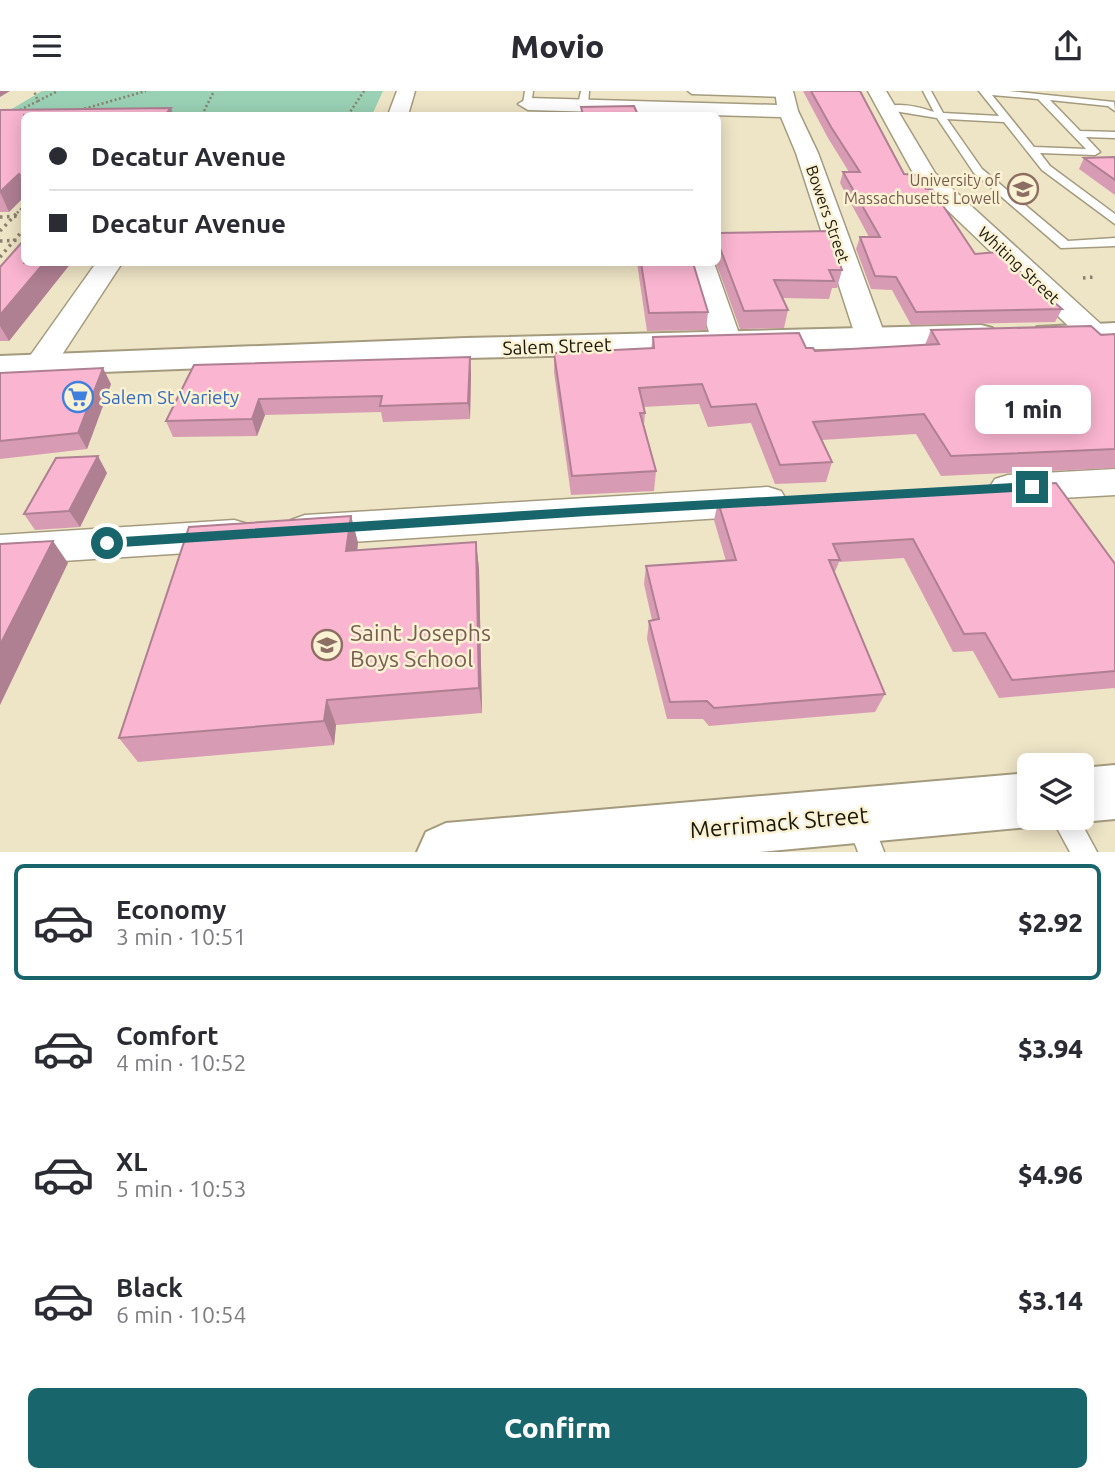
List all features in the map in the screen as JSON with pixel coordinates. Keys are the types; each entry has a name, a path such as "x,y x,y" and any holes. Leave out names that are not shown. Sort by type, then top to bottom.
{"main road":[{"name":"Salem Street","path":"0,366 727,342 1104,333"},
{"path":"1094,794 1115,792"},
{"name":"Merrimack Street","path":"446,852 864,833 1017,802"}],"street":[{"path":"399,112 406,91"},
{"path":"528,97 786,99"},
{"name":"Bowers Street","path":"786,99 871,338"},
{"name":"Whiting Street","path":"885,106 926,177 1104,333"},
{"path":"41,363 107,266"},
{"path":"702,266 727,342"},
{"path":"976,490 1115,482"},
{"path":"0,550 810,499"}],"lane":[{"path":"692,91 786,99"},
{"path":"927,91 936,115 978,171 1065,245 1115,241"},
{"path":"984,91 1111,104 1115,108"},
{"path":"984,91 1046,167 1115,220"},
{"path":"1031,150 1096,152 1041,97"},
{"path":"885,106 936,115 1006,119"},
{"path":"1078,134 1115,135"},
{"path":"1071,830 1084,852"}],"path":[{"path":"34,91 38,101"},
{"path":"9,116 58,91"},
{"path":"72,112 146,91"},
{"path":"204,112 214,91"},
{"path":"350,112 364,91"},
{"path":"0,231 21,209"},
{"path":"0,216 21,216"},
{"path":"0,257 21,232"},
{"path":"0,241 21,240"}],"green space":[{"path":"42,91 383,91 373,112 21,112 21,116 0,116"}],"building":[{"path":"811,91 860,91 904,174 918,175 926,189 932,189 975,254 998,252 1062,309 916,312 896,277 875,276 860,237 880,237 843,172 860,172"},
{"path":"634,106 637,112 582,112 581,107"},
{"path":"171,108 168,112 21,112 21,176 19,174 0,192 0,110"},
{"path":"1115,157 1115,180 1084,158"},
{"path":"829,231 842,270 829,270 834,281 774,280 788,310 744,311 721,251 721,233"},
{"path":"21,243 21,266 41,266 0,315 0,267"},
{"path":"641,266 694,266 708,312 649,313"},
{"path":"1091,326 1101,335 1115,334 1115,449 951,456 924,414 813,422 832,462 780,465 756,404 711,407 702,384 639,388 645,413 640,413 656,471 572,476 554,353 654,348 653,337 799,333 806,348 813,348 815,351 939,344 931,330"},
{"path":"470,357 468,403 380,406 382,396 259,399 252,419 166,421 194,365"},
{"path":"103,368 78,433 0,441 0,373"},
{"path":"98,456 69,511 24,514 56,458"},
{"path":"1056,483 1115,564 1115,671 1012,680 985,633 964,634 913,539 833,544 840,560 829,560 885,694 714,708 707,701 670,702 649,621 659,619 646,566 736,560 718,502"},
{"name":"Saint Josephs Boys School","path":"351,516 346,551 476,542 479,688 327,700 324,721 119,738 189,527"},
{"path":"53,541 0,645 0,544"}],"place":[{"name":"University of Massachusetts Lowell","path":"1023,189"},
{"name":"Salem St Variety","path":"78,397"},
{"name":"Saint Josephs Boys School","path":"327,645"}],"route":[{"path":"107,543 587,511 1032,487"}]}
